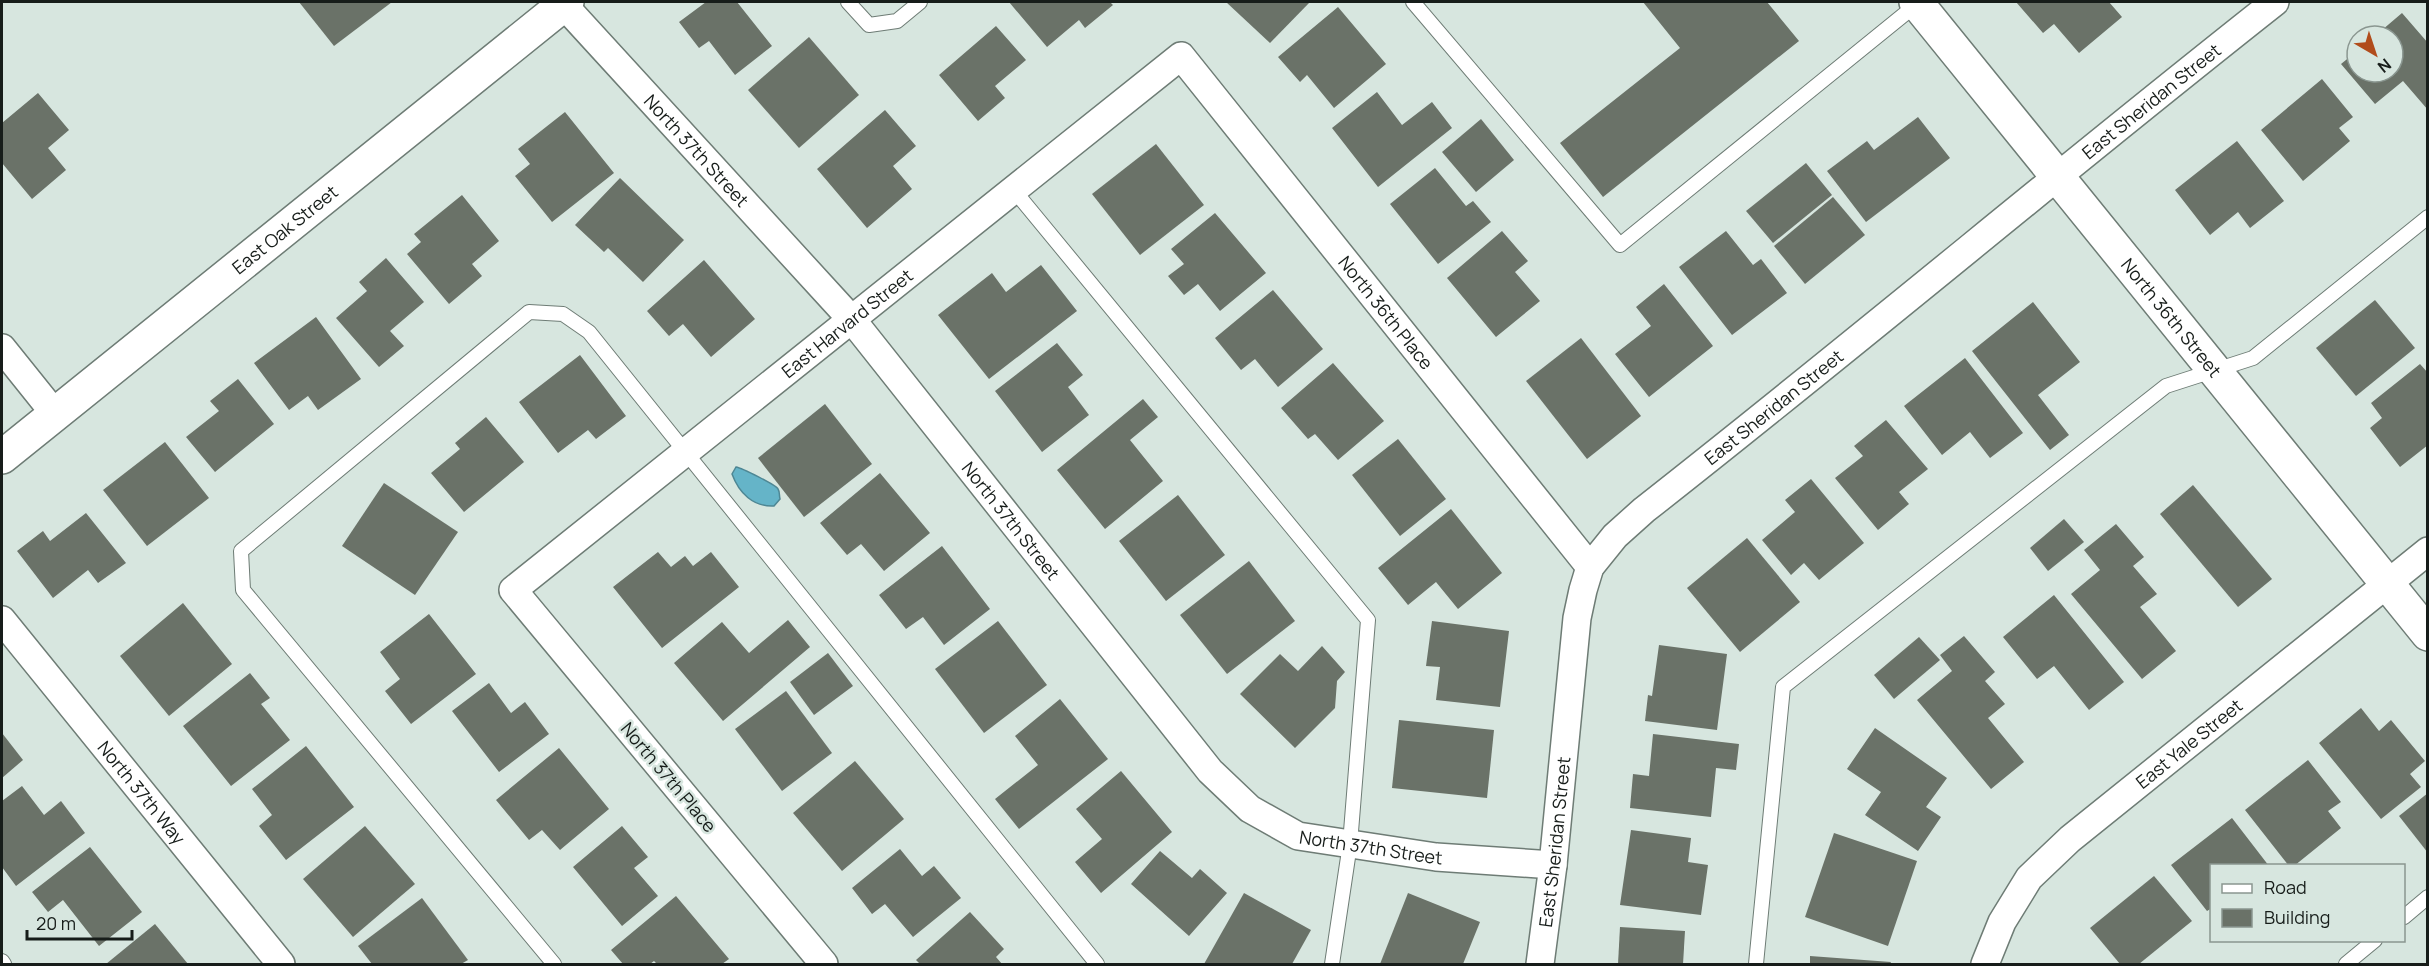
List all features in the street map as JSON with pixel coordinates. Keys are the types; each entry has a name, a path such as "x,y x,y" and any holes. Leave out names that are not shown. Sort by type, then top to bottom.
{"main road":[{"name":"East Oak Street","path":"2,457 564,2"},
{"name":"North 36th Street","path":"1917,3 2427,634"}],"street":[{"name":"North 37th Street","path":"564,2 853,321 1210,771 1250,809 1298,836 1436,857 1553,865"},
{"name":"East Sheridan Street","path":"1540,964 1553,865 1577,618 1590,567 1615,536 1644,510 2275,2"},
{"name":"East Harvard Street","path":"513,590 853,321 1013,189 1181,56"},
{"name":"North 36th Place","path":"1181,56 1590,567"},
{"path":"2,348 55,414"},
{"name":"East Yale Street","path":"1985,964 2002,922 2029,878 2062,847 2427,551"},
{"name":"North 37th Place","path":"513,590 824,964"},
{"name":"North 37th Way","path":"2,620 281,964"}],"lane":[{"path":"848,2 869,25 897,21 920,2"},
{"path":"1413,2 1620,245 1917,3"},
{"path":"1013,189 1368,620 1350,844 1332,964"},
{"path":"1756,964 1783,687 2166,386 2253,358 2427,217"},
{"path":"554,964 243,590 241,551 529,312 563,314 589,332 1097,964"},
{"path":"2405,915 2427,897"},
{"path":"2346,964 2373,942"}],"water":[{"path":"736,467 778,489 780,499 774,506 760,504 743,493 732,474"}],"building":[{"path":"299,2 392,2 334,46"},
{"path":"706,2 737,2 772,46 735,75 709,41 699,48 679,22"},
{"path":"1009,2 1110,2 1113,5 1085,28 1079,20 1047,47"},
{"path":"1226,2 1310,2 1270,43"},
{"path":"1643,2 1767,2 1799,41 1603,197 1560,143 1680,48"},
{"path":"2016,2 2109,2 2122,17 2079,53 2054,24 2043,33"},
{"path":"1338,7 1386,64 1334,108 1307,75 1300,82 1278,57"},
{"path":"2402,13 2428,43 2428,110 2405,83 2405,24 2389,24"},
{"path":"996,26 1026,60 995,86 1005,98 978,121 939,75"},
{"path":"809,37 859,95 799,148 748,90"},
{"path":"2322,79 2353,117 2339,128 2350,141 2303,181 2261,130"},
{"path":"2358,84 2399,84 2375,104"},
{"path":"1377,92 1402,125 1432,102 1452,128 1378,187 1332,128"},
{"path":"38,93 69,130 48,148 66,170 32,199 2,163 2,123"},
{"path":"885,110 916,146 893,166 912,189 867,228 817,169"},
{"path":"565,112 614,173 552,222 515,176 530,164 518,149"},
{"path":"1918,117 1950,158 1866,222 1827,171 1867,141 1874,150"},
{"path":"1481,119 1514,160 1476,192 1442,152"},
{"path":"2237,141 2284,201 2250,228 2238,212 2210,235 2175,190"},
{"path":"1156,144 1204,205 1140,255 1092,194"},
{"path":"1806,163 1832,195 1773,243 1746,211"},
{"path":"1435,168 1466,206 1473,201 1491,222 1438,264 1390,204"},
{"path":"620,178 684,240 643,282 608,248 604,252 575,225"},
{"path":"462,195 499,241 472,264 482,276 449,304 407,254 421,242 414,234"},
{"path":"1833,197 1865,235 1805,284 1774,246"},
{"path":"1215,213 1266,273 1220,311 1198,284 1184,295 1168,276 1184,264 1171,249"},
{"path":"1502,231 1528,261 1515,272 1540,301 1496,337 1447,278"},
{"path":"1726,231 1753,265 1761,259 1787,293 1732,335 1679,267"},
{"path":"386,258 424,302 390,331 404,346 379,367 336,318 367,291 359,282"},
{"path":"704,260 755,319 711,357 683,324 669,336 647,311"},
{"path":"1041,265 1077,311 989,379 938,315 992,273 1006,292"},
{"path":"1664,284 1713,346 1649,397 1615,354 1651,326 1636,307"},
{"path":"1273,290 1323,349 1278,387 1255,359 1241,370 1215,338"},
{"path":"2375,300 2415,348 2356,396 2316,348"},
{"path":"2033,302 2080,362 2038,395 2069,435 2050,450 1972,351"},
{"path":"316,317 361,379 318,410 308,396 289,410 254,363"},
{"path":"1581,338 1641,416 1587,459 1526,381"},
{"path":"1057,343 1083,375 1068,387 1089,415 1042,452 995,391"},
{"path":"580,355 626,416 596,439 588,430 558,453 519,402"},
{"path":"1965,358 2023,433 1990,458 1970,432 1942,455 1904,406"},
{"path":"1333,363 1384,421 1338,460 1315,434 1308,439 1281,408"},
{"path":"2420,364 2428,373 2428,445 2400,467 2370,428 2382,418 2371,403"},
{"path":"238,379 274,424 215,472 186,437 219,411 210,401"},
{"path":"1143,399 1158,417 1130,440 1163,481 1105,529 1057,470"},
{"path":"825,404 872,464 804,517 758,458"},
{"path":"486,417 524,462 464,512 431,473 460,449 455,443"},
{"path":"1886,420 1928,469 1899,492 1909,504 1878,530 1835,478 1863,456 1854,446"},
{"path":"1398,439 1446,499 1400,536 1352,475"},
{"path":"165,442 209,498 147,546 103,490"},
{"path":"880,473 930,533 884,571 861,544 847,555 820,523"},
{"path":"1811,479 1864,543 1819,580 1804,563 1791,575 1762,540 1795,512 1785,500"},
{"path":"384,483 458,532 415,595 342,546"},
{"path":"2193,485 2272,579 2238,607 2160,514"},
{"path":"1178,495 1225,555 1166,601 1119,541"},
{"path":"1451,509 1502,573 1458,609 1436,582 1408,605 1378,568"},
{"path":"86,513 126,563 98,583 88,570 53,598 17,551 43,531 50,541"},
{"path":"2064,519 2084,542 2048,571 2030,548"},
{"path":"2116,524 2144,557 2133,566 2157,594 2140,607 2176,651 2142,679 2071,594 2100,570 2084,550"},
{"path":"1747,538 1800,602 1740,652 1687,588"},
{"path":"942,546 990,609 944,645 923,617 906,629 879,595"},
{"path":"658,552 671,567 685,556 693,566 711,552 739,587 662,648 613,587"},
{"path":"1249,561 1295,621 1227,674 1180,615"},
{"path":"2054,595 2124,682 2089,710 2054,666 2037,679 2003,637"},
{"path":"183,603 232,664 169,716 120,656"},
{"path":"429,614 476,674 411,724 385,691 400,679 380,652"},
{"path":"788,620 810,647 723,721 674,663 722,622 749,653"},
{"path":"998,621 1047,685 984,733 935,669"},
{"path":"1432,621 1509,631 1500,707 1436,700 1440,667 1426,666"},
{"path":"1964,636 1995,672 1985,681 2005,704 1988,718 2024,762 1991,789 1917,700 1952,671 1940,655"},
{"path":"1919,637 1940,660 1894,699 1874,675"},
{"path":"1659,645 1727,654 1717,730 1645,721 1648,695 1652,696"},
{"path":"1322,646 1345,672 1337,681 1335,708 1295,748 1240,694 1280,654 1298,671"},
{"path":"828,653 853,686 814,715 790,682"},
{"path":"250,673 270,698 261,704 290,740 231,786 183,726"},
{"path":"489,683 511,713 525,702 549,734 499,772 452,711"},
{"path":"786,691 832,753 782,791 735,729"},
{"path":"1060,699 1108,759 1019,829 995,799 1038,765 1015,736"},
{"path":"2361,708 2379,731 2391,720 2425,761 2410,774 2421,787 2381,819 2319,743"},
{"path":"1399,720 1494,730 1487,798 1392,788"},
{"path":"1875,728 1947,778 1926,807 1941,817 1918,851 1865,815 1881,792 1847,769"},
{"path":"2,733 23,760 2,778"},
{"path":"1653,734 1739,744 1736,770 1716,768 1711,817 1630,808 1633,774 1649,776"},
{"path":"306,746 354,807 286,860 259,826 272,815 252,789"},
{"path":"559,748 609,809 560,850 542,830 529,840 496,800"},
{"path":"2308,760 2341,802 2328,811 2341,828 2296,864 2287,864 2245,810"},
{"path":"855,761 904,819 842,871 793,813"},
{"path":"1121,771 1172,832 1101,893 1075,862 1102,839 1076,809"},
{"path":"22,786 44,815 61,801 85,833 16,886 2,867 2,801"},
{"path":"2428,793 2428,853 2399,816"},
{"path":"2232,818 2267,864 2210,864 2210,909 2207,911 2171,865"},
{"path":"365,826 415,884 353,937 303,879"},
{"path":"622,826 648,857 634,868 658,896 622,926 573,867"},
{"path":"1631,830 1691,838 1688,862 1708,865 1701,915 1620,905"},
{"path":"1834,833 1917,861 1888,946 1805,917"},
{"path":"90,847 142,912 99,946 63,900 48,912 32,892"},
{"path":"900,849 922,876 934,866 961,898 913,937 885,904 872,914 852,888"},
{"path":"1160,851 1192,878 1200,869 1227,893 1189,936 1131,884"},
{"path":"2154,876 2192,921 2139,964 2120,964 2090,928"},
{"path":"1244,893 1311,930 1292,964 1204,964"},
{"path":"1408,893 1480,922 1463,964 1380,964"},
{"path":"676,896 729,959 722,964 657,964 654,961 650,964 623,964 611,950"},
{"path":"422,898 468,960 461,964 372,964 358,946"},
{"path":"970,912 1004,949 996,957 1002,964 920,964 916,960"},
{"path":"155,924 188,964 106,964"},
{"path":"1620,927 1685,931 1683,964 1618,964"},
{"path":"1810,956 1891,962 1890,964 1810,964"}]}
